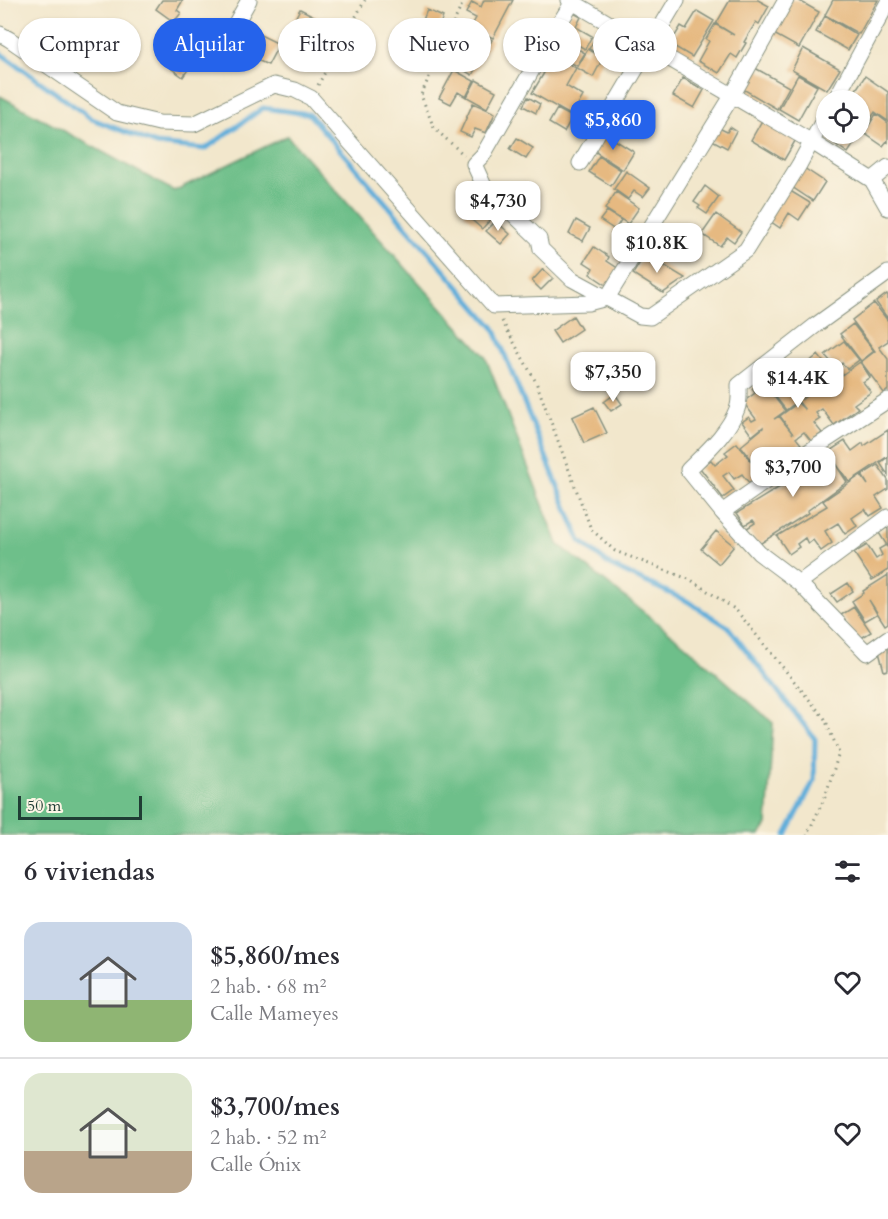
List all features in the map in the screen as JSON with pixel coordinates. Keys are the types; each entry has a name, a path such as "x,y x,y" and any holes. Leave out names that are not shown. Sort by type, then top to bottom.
{"street":[{"path":"239,18 249,0"},
{"path":"667,18 677,0"},
{"path":"0,34 117,113 159,123 194,124 274,85 295,90 311,98 494,306 588,303 607,298 732,96 786,0"},
{"path":"600,18 572,1 483,155 474,164 484,186 539,238 542,249 572,279 640,316 650,317 746,250 816,134"},
{"path":"840,90 888,2"},
{"path":"677,64 812,141 872,180 888,208"},
{"path":"580,163 635,72"},
{"path":"872,180 888,167"},
{"path":"888,273 739,385 738,408 728,426 688,470 759,553 799,583 867,653 888,638"},
{"path":"722,512 888,400"},
{"path":"799,583 888,517"}],"path":[{"path":"311,98 365,0"},
{"path":"464,0 421,95 434,128 474,164"},
{"path":"494,306 536,382 591,530 615,551 691,580 736,610 825,719 839,753 825,797 807,835"}],"green space":[{"path":"0,96 174,191 287,136 485,356 558,544 684,644 773,723 767,825 760,835 0,835"}],"building":[{"path":"162,0 183,0 177,10 181,13 177,18 168,18 156,9"},
{"path":"484,0 513,0 493,38 491,37 491,18 476,18 466,13 472,2 481,7"},
{"path":"730,0 758,0 769,6 759,24 756,22 737,58 731,54 719,73 698,61 709,41 706,39 715,24 734,35 716,24"},
{"path":"790,0 798,0 819,12 799,48 772,33"},
{"path":"833,0 878,0 859,34 825,15"},
{"path":"300,9 318,18 295,18"},
{"path":"427,10 443,17 443,18 424,18"},
{"path":"697,11 714,21 692,57 677,48 677,33 681,26 686,29"},
{"path":"572,12 581,17 580,18 568,18"},
{"path":"825,16 857,35 848,50 816,32"},
{"path":"581,30 592,36 585,49 581,47"},
{"path":"266,38 278,44 268,65 266,64"},
{"path":"803,48 840,69 827,90 792,70"},
{"path":"588,49 593,52 593,72 596,72 593,77 581,70 581,61"},
{"path":"755,68 789,87 777,109 743,89"},
{"path":"176,72 186,72 183,77"},
{"path":"453,72 458,72 474,81 466,97 458,92 451,104 439,98"},
{"path":"542,72 574,72 566,86 583,96 572,116 532,93 544,73"},
{"path":"798,75 817,86 798,120 779,109"},
{"path":"865,76 888,92 888,121 875,112 870,120 870,90 856,90"},
{"path":"683,78 704,90 694,108 673,96"},
{"path":"476,80 496,91 487,108 467,97"},
{"path":"528,97 540,104 536,113 523,106"},
{"path":"473,103 495,113 486,133 475,129 471,137 460,132"},
{"path":"557,109 572,117 564,132 549,123"},
{"path":"876,114 888,123 888,142 883,146 870,137 870,124"},
{"path":"764,117 798,136 784,160 751,140"},
{"path":"730,127 736,131 727,148 712,140 719,128 727,132"},
{"path":"602,132 634,152 623,170 591,149"},
{"path":"517,138 533,148 526,159 510,149"},
{"path":"835,144 854,144 848,153"},
{"path":"599,156 621,170 611,186 589,172"},
{"path":"801,166 825,182 813,201 789,185"},
{"path":"626,171 650,188 643,197 634,191 628,199 614,189"},
{"path":"705,186 719,197 707,214 694,202"},
{"path":"787,189 810,203 799,220 789,213 780,228 767,219"},
{"path":"616,192 639,208 628,224 605,209"},
{"path":"481,195 498,211 482,229 464,213"},
{"path":"607,211 621,220 615,230 600,220"},
{"path":"716,214 741,232 734,242 727,237 720,246 702,234"},
{"path":"576,220 590,228 583,241 569,234"},
{"path":"496,221 510,234 501,244 486,231"},
{"path":"594,247 609,257 607,261 619,269 608,286 590,274 593,268 584,262"},
{"path":"645,254 685,278 663,293 633,274"},
{"path":"543,269 553,278 541,290 532,281"},
{"path":"887,294 888,296 888,319 876,302"},
{"path":"874,303 888,321 888,341 879,347 888,359 888,390 884,393 861,362 875,351 852,320"},
{"path":"573,316 581,329 560,343 552,331"},
{"path":"853,324 874,351 861,361 840,334"},
{"path":"844,341 859,360 847,369 842,363 836,368 825,355"},
{"path":"818,355 832,373 820,383 817,379 806,388 801,383 809,393 801,400 833,375 836,379 860,362 870,377 863,382 871,392 854,404 858,408 834,425 822,409 816,413 820,419 814,423 822,433 811,441 804,432 796,438 801,444 762,473 741,446 763,428 752,436 742,422 749,417 752,421 756,419 743,402 755,393 752,389 762,381 785,411 774,419 779,416 793,434 780,416 798,403 805,410 798,401 786,410 763,381 775,372 783,382"},
{"path":"615,394 622,404 611,411 604,402"},
{"path":"594,407 607,433 584,443 572,417"},
{"path":"888,430 888,456 849,482 828,452 845,441 852,451"},
{"path":"737,443 761,474 749,483 742,474 734,479 729,472 723,476 734,490 723,498 700,468 711,460 715,465 728,455 725,452"},
{"path":"827,451 847,482 807,511 808,513 758,545 747,528 755,523 753,520 745,525 737,513 788,482 786,479 802,468 801,466"},
{"path":"888,457 888,475 880,463"},
{"path":"878,465 888,480 888,489 876,497 883,508 870,516 865,509 852,518 857,526 845,534 838,523 825,531 832,543 821,551 813,540 808,544 805,538 797,544 799,547 789,554 777,536 827,506 823,501 861,475 868,485 862,475"},
{"path":"888,527 888,547 879,533"},
{"path":"716,531 734,546 719,564 701,549"},
{"path":"867,545 876,559 882,555 879,549 886,545 888,548 888,570 872,580 854,553"},
{"path":"888,575 888,623 885,625 869,600 877,614 865,621 852,601"},
{"path":"848,583 853,591 837,602 831,594"},
{"path":"854,607 871,632 858,640 841,615"},
{"path":"888,646 888,670 884,671 878,648"}],"waterway":[{"path":"0,53 92,119 156,144 205,149 263,108 309,114 494,328 580,541 611,566 687,601 728,627 815,739 814,781 786,835"}]}
